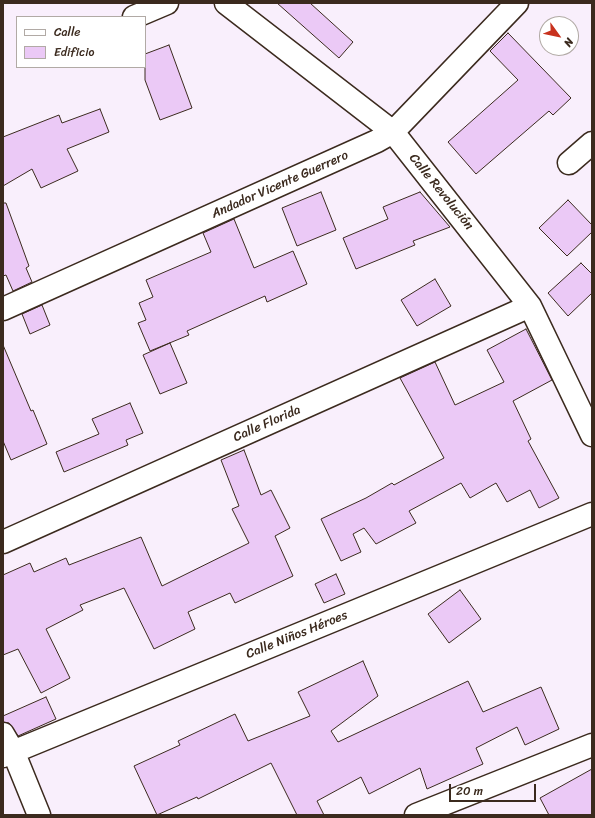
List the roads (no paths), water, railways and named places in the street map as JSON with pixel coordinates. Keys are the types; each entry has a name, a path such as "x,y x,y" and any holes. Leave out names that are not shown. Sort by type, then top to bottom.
{"street":[{"path":"136,16 167,3"},
{"name":"Calle Revolución","path":"226,3 393,132 530,306 592,435"},
{"name":"Andador Vicente Guerrero","path":"3,309 370,144 393,132 517,3"},
{"path":"569,163 592,143"},
{"name":"Calle Florida","path":"3,542 530,306"},
{"name":"Calle Niños Héroes","path":"6,747 592,514"},
{"path":"416,815 592,745"},
{"path":"6,747 39,815"}]}
